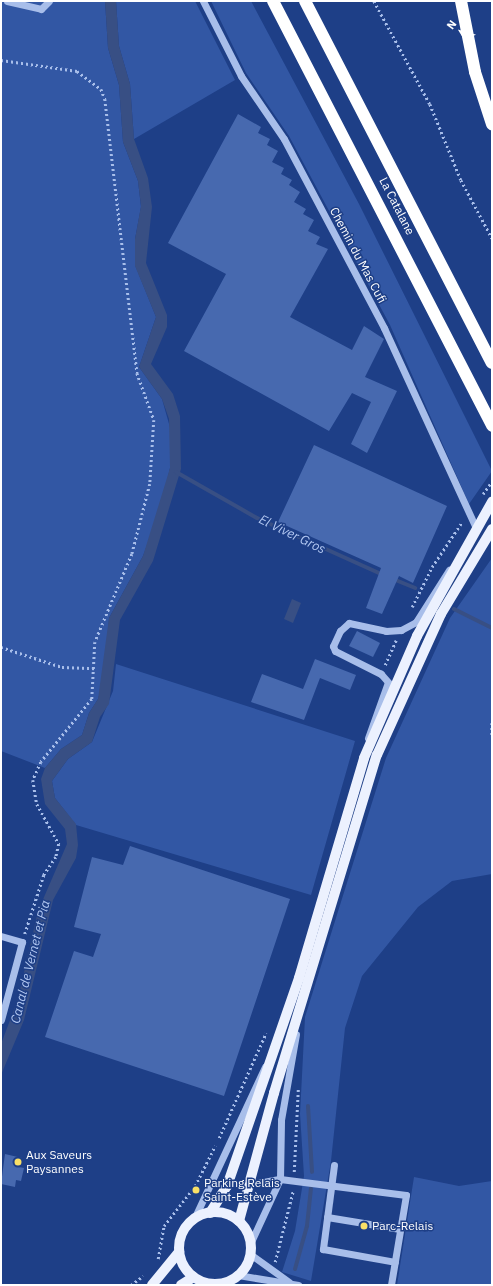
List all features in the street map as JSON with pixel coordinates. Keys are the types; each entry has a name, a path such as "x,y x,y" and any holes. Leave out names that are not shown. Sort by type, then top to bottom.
{"highway":[{"name":"La Catalane","path":"272,1 492,426"},
{"name":"La Catalane","path":"305,1 492,363"},
{"path":"461,1 475,72 492,124"}],"main road":[{"path":"210,1213 227,1186 268,1062 299,978 352,794 395,683 458,557 492,502"},
{"path":"179,1252 194,1277 216,1284 238,1275 250,1249 239,1222 248,1185 377,755 442,614 492,529"},
{"path":"152,1285 179,1252 182,1235 194,1219 210,1213 225,1214 239,1222"},
{"path":"181,1285 194,1277"}],"street":[{"path":"7,1 41,9 48,1"},
{"name":"Chemin du Mas Cufi","path":"203,1 241,76 284,139 384,328 476,528"},
{"path":"352,794 357,768 388,682 381,674 335,651 333,646 349,623 386,632 401,630 416,622 458,557"},
{"path":"1,936 22,942 1,1020"},
{"path":"289,1282 250,1249 280,1179 281,1120 303,998"},
{"path":"194,1219 254,1084 268,1062"},
{"path":"334,1165 323,1249 395,1262"},
{"path":"248,1185 280,1179 331,1184 406,1195 391,1285"},
{"path":"327,1217 400,1229"},
{"path":"238,1275 289,1282 298,1285"}],"path":[{"path":"374,1 430,104 462,180 492,238"},
{"path":"1,60 77,70 90,77 105,99 137,373 154,420 150,484 132,554 95,642 95,668 92,699 41,762 33,780 37,804 59,844 56,857 44,875 22,942"},
{"path":"478,500 492,481"},
{"path":"1,648 62,667 95,668"},
{"path":"492,723 492,735"},
{"path":"276,1260 294,1181 295,1165"},
{"path":"157,1260 164,1226 175,1211"}],"shaded area":[{"path":"1,1 105,1 108,48 119,85 123,142 138,181 141,207 135,239 135,265 156,317 139,367 162,399 171,431 170,468 161,507 143,556 109,618 106,673 98,699 89,713 82,735 61,749 45,768 1,751"},
{"path":"116,1 195,1 235,80 134,139 130,84 119,46"},
{"path":"211,1 251,1 359,204 492,471 469,504 390,325 289,136 246,73"},
{"path":"492,558 492,874 452,881 418,907 362,976 345,1028 331,1161 311,1281 282,1272 295,1231 304,1176 300,1114 305,1017 386,758 450,618"},
{"path":"116,664 355,741 311,895 76,825 55,798 52,781 68,759 92,742 113,691"},
{"path":"414,1177 459,1186 492,1181 492,1285 397,1285"}],"water":[{"name":"Canal de Vernet et Pia","path":"105,1 116,1 119,46 130,84 134,139 148,178 152,207 146,263 167,315 167,327 151,364 173,394 180,416 181,469 153,561 120,620 109,704 100,717 92,742 68,759 52,781 55,798 76,824 78,845 76,858 53,900 24,1020 1,1075 1,1044 18,999 38,911 67,844 65,829 45,804 41,779 45,768 61,749 82,735 89,713 98,699 109,618 143,556 170,468 169,419 162,399 139,367 156,317 135,266 135,239 141,206 138,181 123,142 119,85 108,48"},
{"path":"292,599 301,603 293,623 284,619"}],"building":[{"path":"238,114 261,127 258,133 270,139 267,145 278,151 272,162 284,168 281,174 292,180 289,185 300,192 294,202 306,209 303,214 314,220 308,231 320,237 316,244 328,249 290,317 352,350 364,326 384,339 365,377 397,391 367,453 351,444 371,402 352,393 329,431 184,351 226,274 168,243"},
{"path":"314,445 447,506 413,583 399,576 382,614 366,608 381,568 278,522"},
{"path":"357,631 380,643 373,657 349,646"},
{"path":"315,659 356,675 350,690 320,678 304,720 251,702 262,674 303,689"},
{"path":"130,846 290,899 224,1096 45,1037 74,951 93,957 101,934 74,927 92,857 123,865"},
{"path":"5,1154 22,1158 19,1167 24,1168 21,1181 16,1180 15,1187 1,1184"}],"waterway":[{"name":"El Viver Gros","path":"176,472 257,518 383,575"},
{"name":"El Viver Gros","path":"393,579 415,588"},
{"name":"El Viver Gros","path":"454,609 492,628"},
{"path":"308,1106 312,1172"},
{"path":"295,1269 307,1226 311,1188"}],"place":[{"name":"Aux Saveurs Paysannes","path":"18,1162"},
{"name":"Parking Relais Saint-Estève","path":"196,1190"},
{"name":"Parc-Relais","path":"364,1226"}]}
